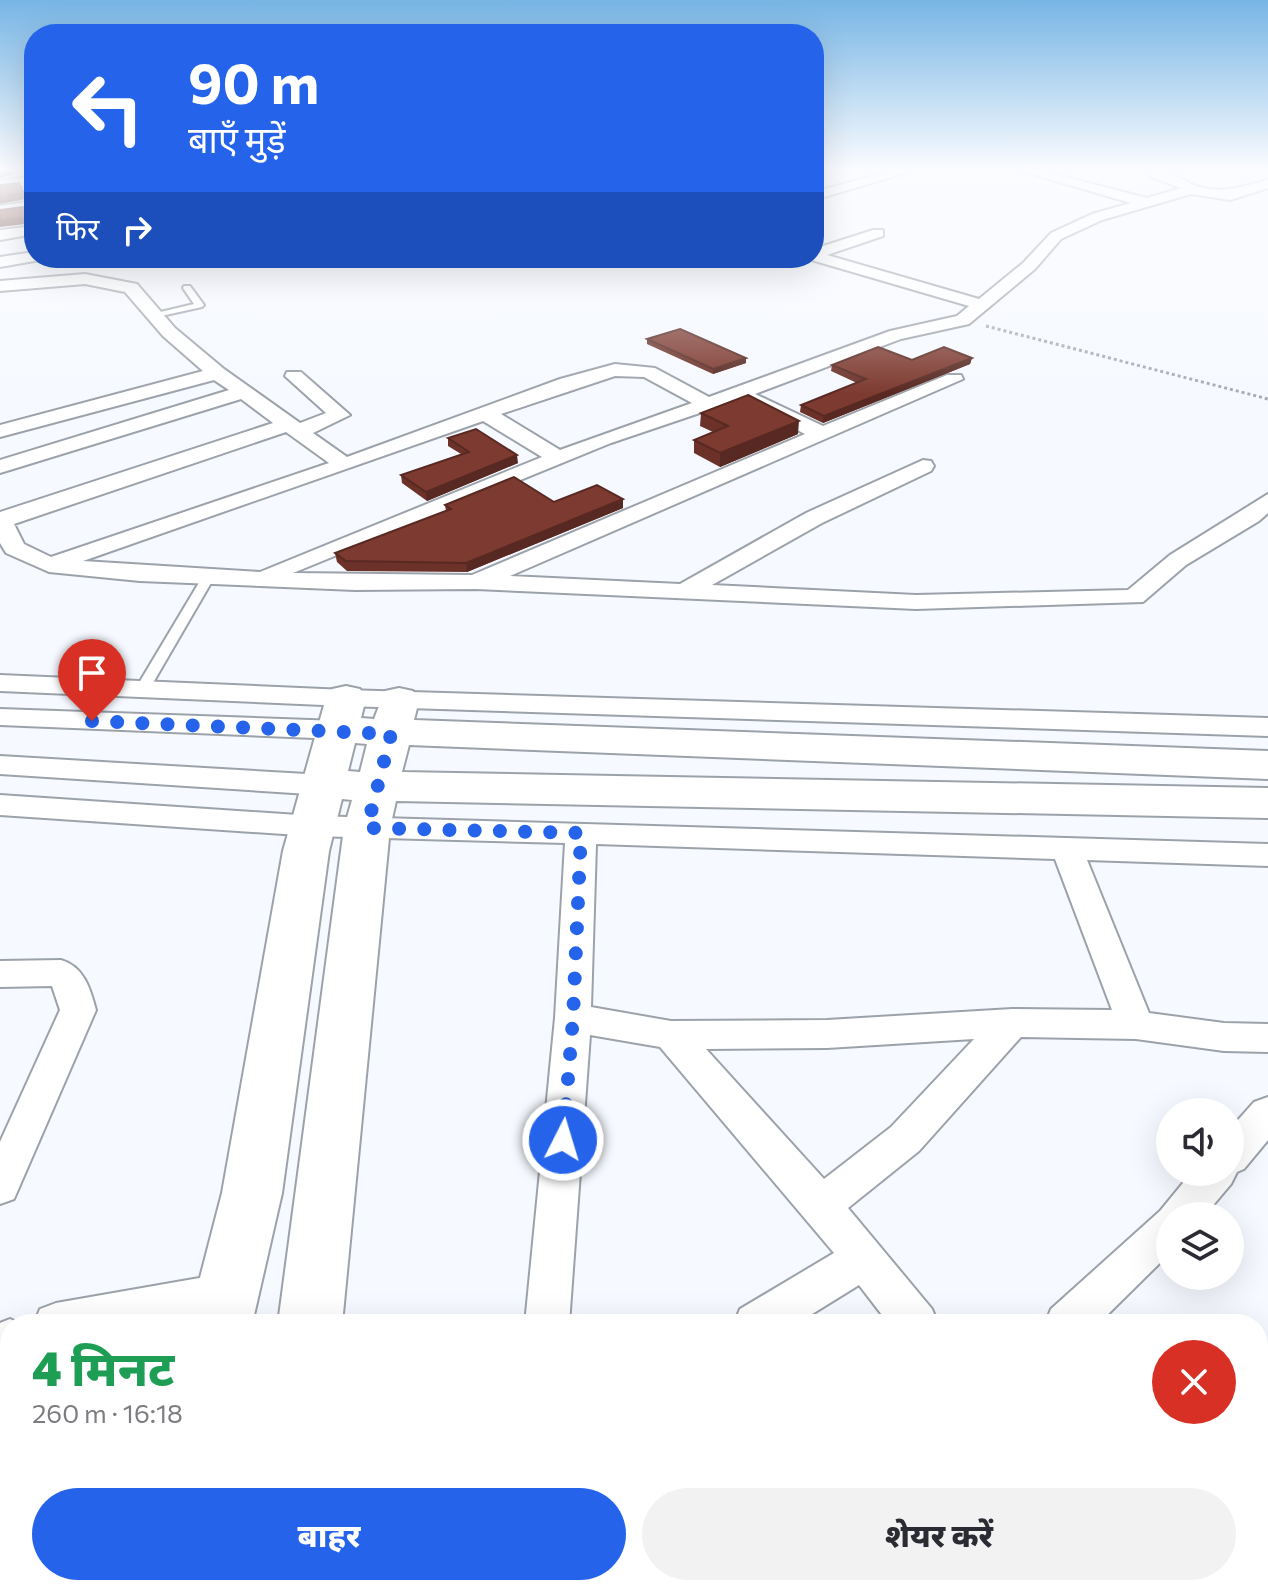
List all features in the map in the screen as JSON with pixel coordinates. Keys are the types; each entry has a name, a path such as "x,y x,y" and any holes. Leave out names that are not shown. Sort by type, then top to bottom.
{"street":[{"path":"262,577 559,458 896,335 963,320 1029,266 1048,245"},
{"path":"0,262 24,258"},
{"path":"824,258 979,304"},
{"path":"67,268 85,279"},
{"path":"0,286 85,279 131,288 155,316 217,373 345,465"},
{"path":"294,376 340,415 1,519 14,548 42,562 345,465 567,383 629,369 648,372 708,404"},
{"path":"0,431 217,373"},
{"path":"476,582 954,379"},
{"path":"0,467 243,392"},
{"path":"739,393 822,434"},
{"path":"486,414 559,458"},
{"path":"683,592 814,518 923,466"},
{"path":"0,559 140,574 355,583 476,582 916,602 1134,597 1178,560 1251,516 1268,501"},
{"path":"0,683 143,688 342,714"},
{"path":"161,1314 224,1308 252,1193 318,806 342,714"},
{"path":"0,717 342,714 1268,765"},
{"path":"395,717 1268,727"},
{"path":"311,1314 372,808 395,717"},
{"path":"0,765 318,806"},
{"path":"0,805 372,808 1268,803"},
{"path":"372,808 581,833 1268,855"},
{"path":"548,1314 573,1018 581,833"},
{"path":"1067,849 1136,1025"},
{"path":"0,974 61,973 73,989 78,1010 5,1156"},
{"path":"573,1018 671,1035 827,1034 1012,1023 1136,1025 1224,1037 1268,1038"},
{"path":"821,1205 905,1139 1012,1023"},
{"path":"671,1035 821,1205 908,1314"},
{"path":"1244,1141 1268,1113"},
{"path":"1190,1202 1205,1186"},
{"path":"1078,1314 1156,1239"},
{"path":"772,1314 863,1259"}],"lane":[{"path":"155,316 199,305 187,288"},
{"path":"143,688 209,576"}],"path":[{"path":"963,320 1268,399"}],"building":[{"path":"680,329 746,358 713,369 647,339"},
{"path":"878,347 912,360 944,347 972,358 824,416 801,405 866,379 832,365"},
{"path":"748,395 799,421 720,453 694,440 728,426 701,413"},
{"path":"476,429 517,455 426,492 401,475 469,452 448,438"},
{"path":"514,477 554,502 597,485 623,499 466,563 346,561 335,553 451,509 445,505"}],"route":[{"path":"92,721 391,734 367,828 581,833 573,1018 563,1140"}]}
